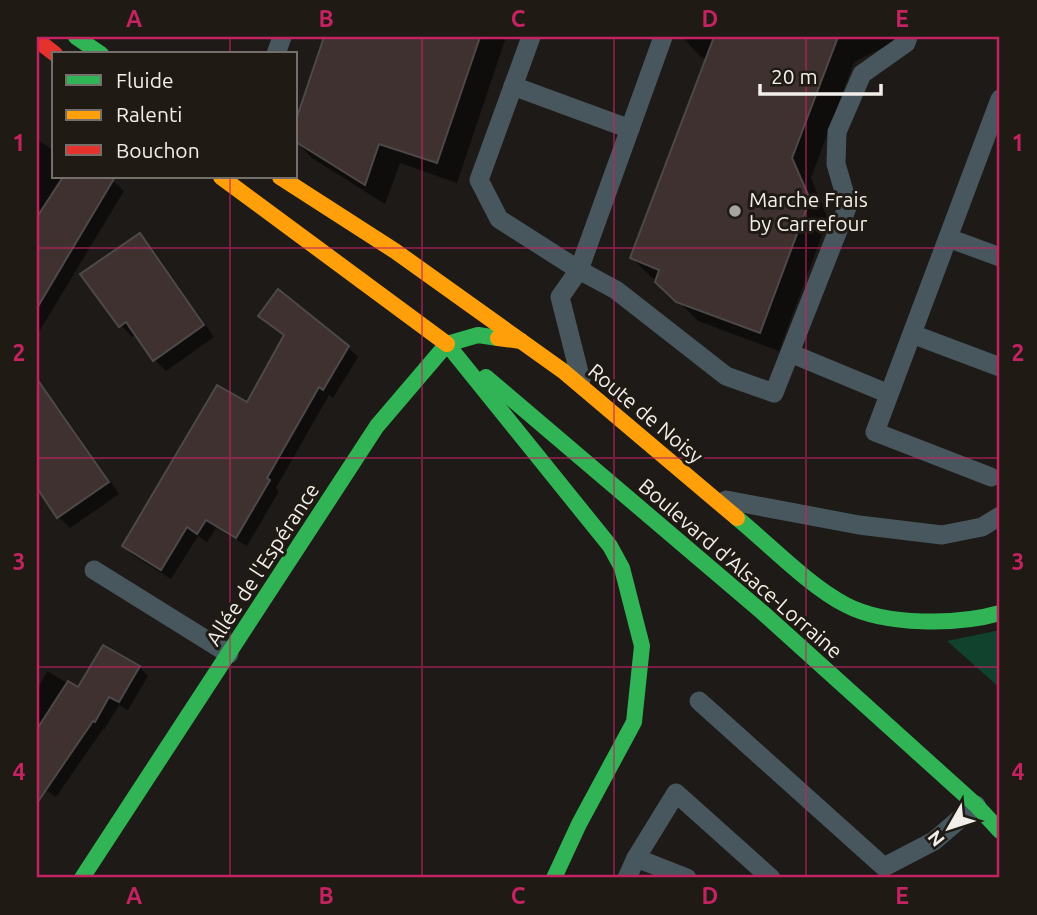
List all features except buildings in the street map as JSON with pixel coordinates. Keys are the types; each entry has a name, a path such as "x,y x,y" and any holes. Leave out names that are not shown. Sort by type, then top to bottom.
{"main road":[{"path":"76,37 98,52"},
{"path":"37,40 52,52"},
{"path":"221,178 447,344 610,546 622,568 642,646 634,722 579,824 554,878"},
{"name":"Route de Noisy","path":"282,178 395,251 583,386 824,592 856,610 909,620 963,621 1000,613"},
{"path":"447,344 478,335 521,341"},
{"name":"Allée de l'Espérance","path":"82,878 377,426 447,344"},
{"name":"Boulevard d'Alsace-Lorraine","path":"447,344 762,612 975,805 1000,831"}],"lane":[{"path":"531,37 479,180 499,219 616,290 726,376 774,393 848,205 836,164 837,132 862,74 906,43 908,37"},
{"path":"583,386 560,297 579,270 663,37"},
{"path":"513,86 630,129"},
{"path":"991,477 875,432 948,238 993,141 1000,99"},
{"path":"948,238 1000,257"},
{"path":"912,334 1000,368"},
{"path":"790,353 889,394"},
{"path":"711,497 859,525 942,535 982,527 1000,516"},
{"path":"94,570 229,654"},
{"path":"699,701 880,873 934,841 975,805"},
{"path":"627,878 636,858 676,793 771,878"},
{"path":"636,858 687,878"}],"green space":[{"path":"1000,630 1000,688 947,641"}],"traffic: fast":[{"path":"76,37 98,52"},
{"path":"82,878 377,426 447,344 478,335 498,338"},
{"path":"447,344 610,546 622,568 642,646 634,722 579,824 554,878"},
{"path":"486,377 762,612 976,805 1000,831"},
{"path":"737,518 818,587 862,612 881,617 922,621 964,620 1000,613"}],"traffic: slow":[{"path":"222,178 447,344"},
{"path":"282,178 395,251 521,341"},
{"path":"498,338 521,341 563,371 737,518"}],"traffic: jam":[{"path":"37,40 52,52"}],"place":[{"name":"Marche Frais by Carrefour","path":"735,211"}]}
